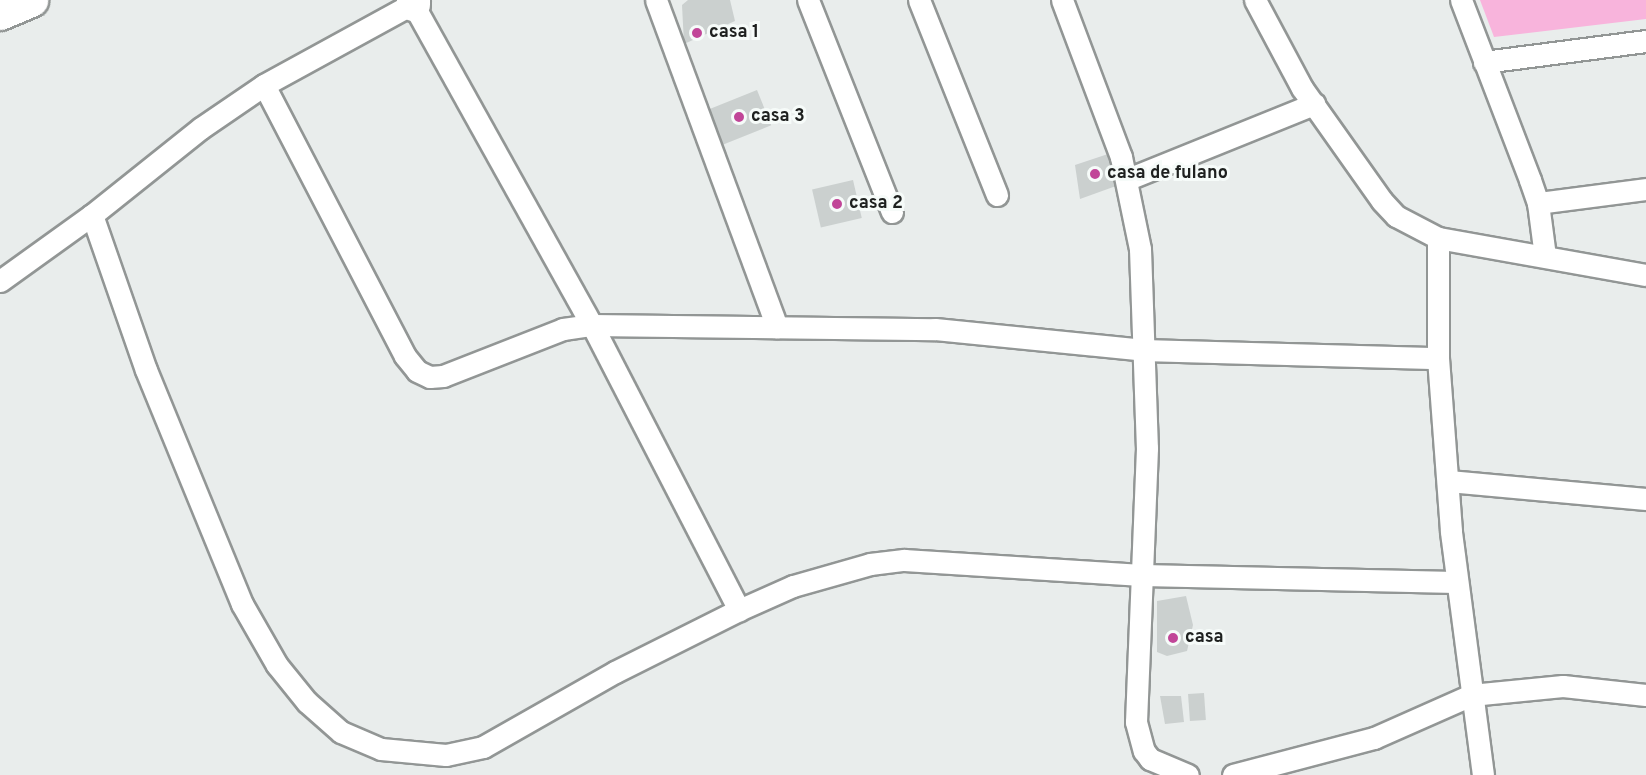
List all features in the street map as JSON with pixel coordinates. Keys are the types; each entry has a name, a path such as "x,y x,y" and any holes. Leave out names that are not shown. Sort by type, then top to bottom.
{"highway":[{"path":"0,13 31,0"}],"street":[{"path":"656,0 777,327"},
{"path":"808,0 892,212"},
{"path":"918,0 997,195"},
{"path":"1062,0 1128,179 1140,249 1147,448 1136,683 1139,739 1144,751 1158,764 1188,775"},
{"path":"1255,0 1314,104 1382,201 1408,224 1438,238 1646,274"},
{"path":"1461,0 1538,203 1545,256"},
{"path":"0,281 92,215 201,128 264,85 415,1 592,324 739,610"},
{"path":"1484,62 1646,41"},
{"path":"264,85 405,356 417,371 438,378 563,329 592,324 935,330 1144,350 1438,358"},
{"path":"1128,179 1314,104"},
{"path":"1538,203 1646,189"},
{"path":"92,215 146,370 242,604 277,666 307,702 341,732 381,749 415,754 446,755 483,747 615,672 739,610 842,570 904,560 1142,575 1456,582"},
{"path":"1438,238 1438,358 1456,582 1483,775"},
{"path":"1448,481 1646,499"},
{"path":"1233,775 1374,738 1471,696 1563,686 1646,695"}],"shaded area":[{"path":"1480,0 1646,0 1646,19 1494,37"}],"building":[{"name":"casa 1","path":"688,0 730,0 735,21 684,44 682,5"},
{"name":"casa 3","path":"757,90 771,125 722,145 708,110"},
{"name":"casa de fulano","path":"1108,154 1116,186 1080,199 1075,165"},
{"name":"casa 2","path":"853,180 862,218 821,227 812,189"},
{"name":"casa","path":"1186,596 1193,625 1187,651 1167,656 1157,652 1157,601"},
{"name":"casa","path":"1204,693 1206,720 1190,721 1188,694"},
{"name":"casa","path":"1160,696 1181,696 1184,722 1165,724"}],"place":[{"name":"casa 1","path":"697,33"},
{"name":"casa 3","path":"739,117"},
{"name":"casa de fulano","path":"1095,174"},
{"name":"casa 2","path":"837,204"},
{"name":"casa","path":"1173,638"}]}
